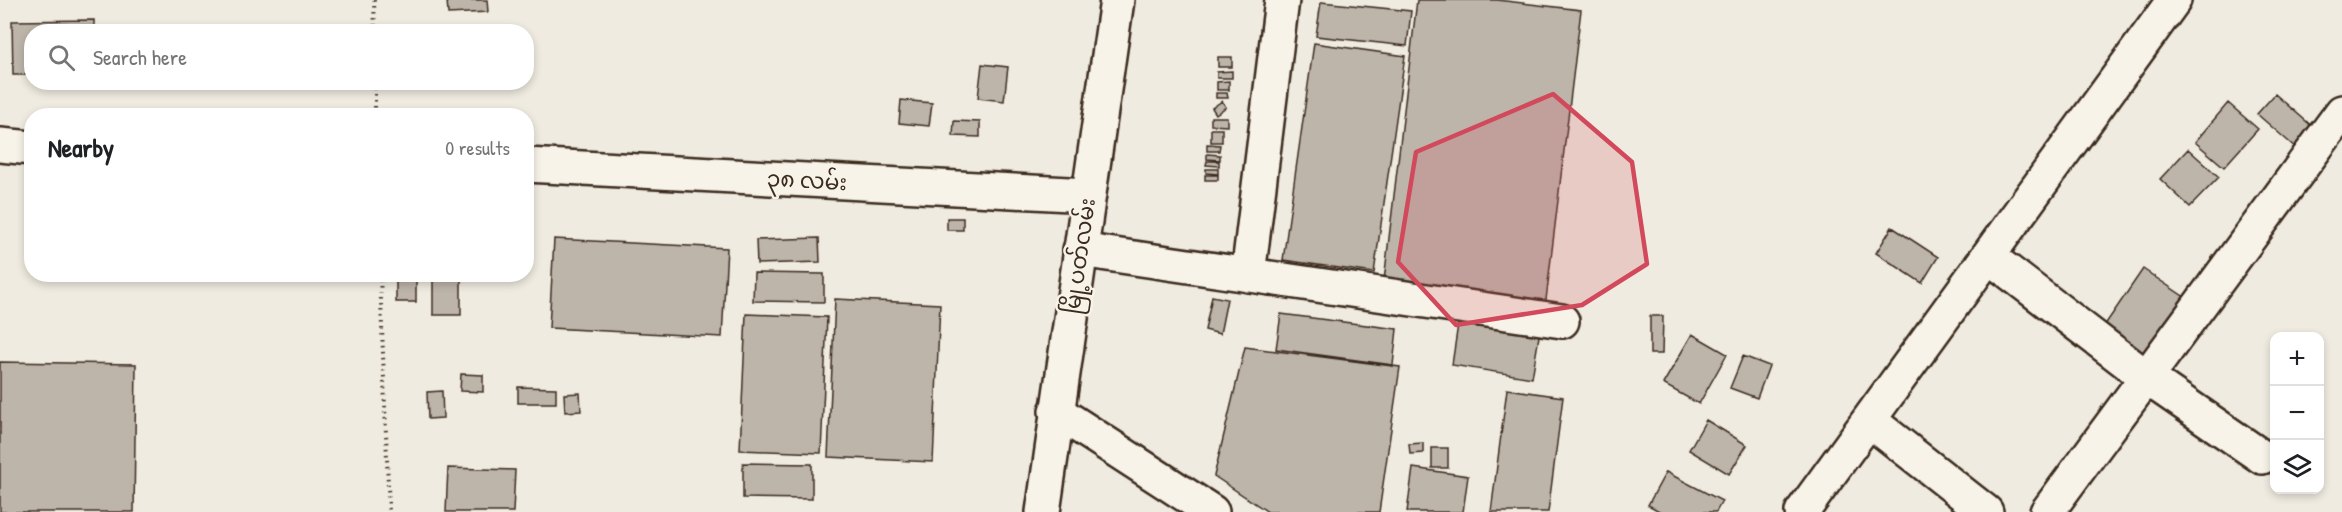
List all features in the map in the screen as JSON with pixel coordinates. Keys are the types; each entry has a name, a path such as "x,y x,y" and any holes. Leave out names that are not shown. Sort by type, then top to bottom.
{"street":[{"name":"မြို့ပတ်လမ်း","path":"1042,512 1117,0"},
{"path":"1248,274 1282,0"},
{"path":"1802,512 2174,0"},
{"path":"2047,512 2342,112"},
{"path":"0,145 24,147"},
{"name":"၃၈ လမ်း","path":"534,165 1088,195"},
{"path":"1080,250 1562,321"},
{"path":"1988,256 2146,377 2262,457"},
{"path":"1056,411 1212,512"},
{"path":"1869,420 1986,512"}],"path":[{"path":"374,0 375,24"},
{"path":"375,90 375,108"},
{"path":"380,282 389,512"}],"highlighted area":[{"path":"1553,94 1632,162 1647,264 1582,305 1456,325 1398,262 1416,152"}],"building":[{"path":"447,0 487,0 488,12 448,14"},
{"path":"1417,0 1497,0 1581,10 1545,308 1383,289"},
{"path":"1321,2 1411,11 1407,46 1316,36"},
{"path":"94,20 94,24 24,24 24,75 13,75 12,21"},
{"path":"1314,43 1405,56 1374,273 1283,260"},
{"path":"1218,57 1232,57 1232,67 1218,67"},
{"path":"982,64 1008,67 1004,101 978,98"},
{"path":"1232,71 1232,78 1217,78 1217,72"},
{"path":"1229,81 1229,90 1217,90 1217,82"},
{"path":"1216,93 1227,93 1228,98 1216,98"},
{"path":"2275,94 2314,128 2296,148 2257,114"},
{"path":"901,100 932,103 929,126 899,123"},
{"path":"1222,101 1226,107 1216,114 1212,108"},
{"path":"2228,103 2258,129 2224,167 2195,142"},
{"path":"1211,117 1227,117 1227,126 1211,125"},
{"path":"954,121 980,122 980,137 953,136"},
{"path":"1211,129 1222,129 1222,142 1211,142"},
{"path":"1207,144 1220,145 1219,151 1207,151"},
{"path":"2188,149 2219,177 2190,207 2160,179"},
{"path":"1207,154 1220,155 1220,160 1207,159"},
{"path":"1207,161 1219,161 1219,166 1206,165"},
{"path":"1206,169 1218,169 1218,174 1206,173"},
{"path":"1205,175 1218,175 1218,180 1205,180"},
{"path":"947,218 963,218 963,230 947,230"},
{"path":"1892,227 1938,257 1922,283 1876,253"},
{"path":"819,238 820,262 757,264 756,240"},
{"path":"554,239 727,248 722,337 549,328"},
{"path":"2143,269 2186,298 2141,364 2098,335"},
{"path":"754,273 824,274 824,302 753,301"},
{"path":"396,282 416,282 416,302 396,302"},
{"path":"433,282 461,282 461,315 433,315"},
{"path":"1212,296 1227,299 1220,334 1205,330"},
{"path":"835,299 940,304 933,462 828,457"},
{"path":"1460,311 1541,324 1532,378 1452,365"},
{"path":"746,314 827,317 821,453 740,450"},
{"path":"1281,314 1397,329 1393,365 1276,349"},
{"path":"1650,316 1663,316 1662,354 1650,354"},
{"path":"1692,334 1727,354 1699,404 1663,384"},
{"path":"1245,347 1400,367 1379,512 1268,512 1214,476"},
{"path":"1743,356 1769,366 1757,398 1730,388"},
{"path":"0,362 136,364 134,512 0,512"},
{"path":"461,374 483,375 483,392 460,391"},
{"path":"518,387 556,388 556,403 518,403"},
{"path":"1507,389 1563,397 1548,512 1491,512"},
{"path":"442,391 443,418 428,419 427,392"},
{"path":"580,393 581,411 565,412 564,394"},
{"path":"1706,420 1747,445 1729,474 1689,450"},
{"path":"1423,443 1423,453 1410,454 1409,444"},
{"path":"1432,448 1448,448 1448,468 1432,468"},
{"path":"743,463 812,464 812,499 743,498"},
{"path":"448,468 515,470 513,512 446,512"},
{"path":"1413,468 1468,476 1463,512 1407,512"},
{"path":"1666,472 1722,501 1716,512 1661,512 1648,505"}]}
